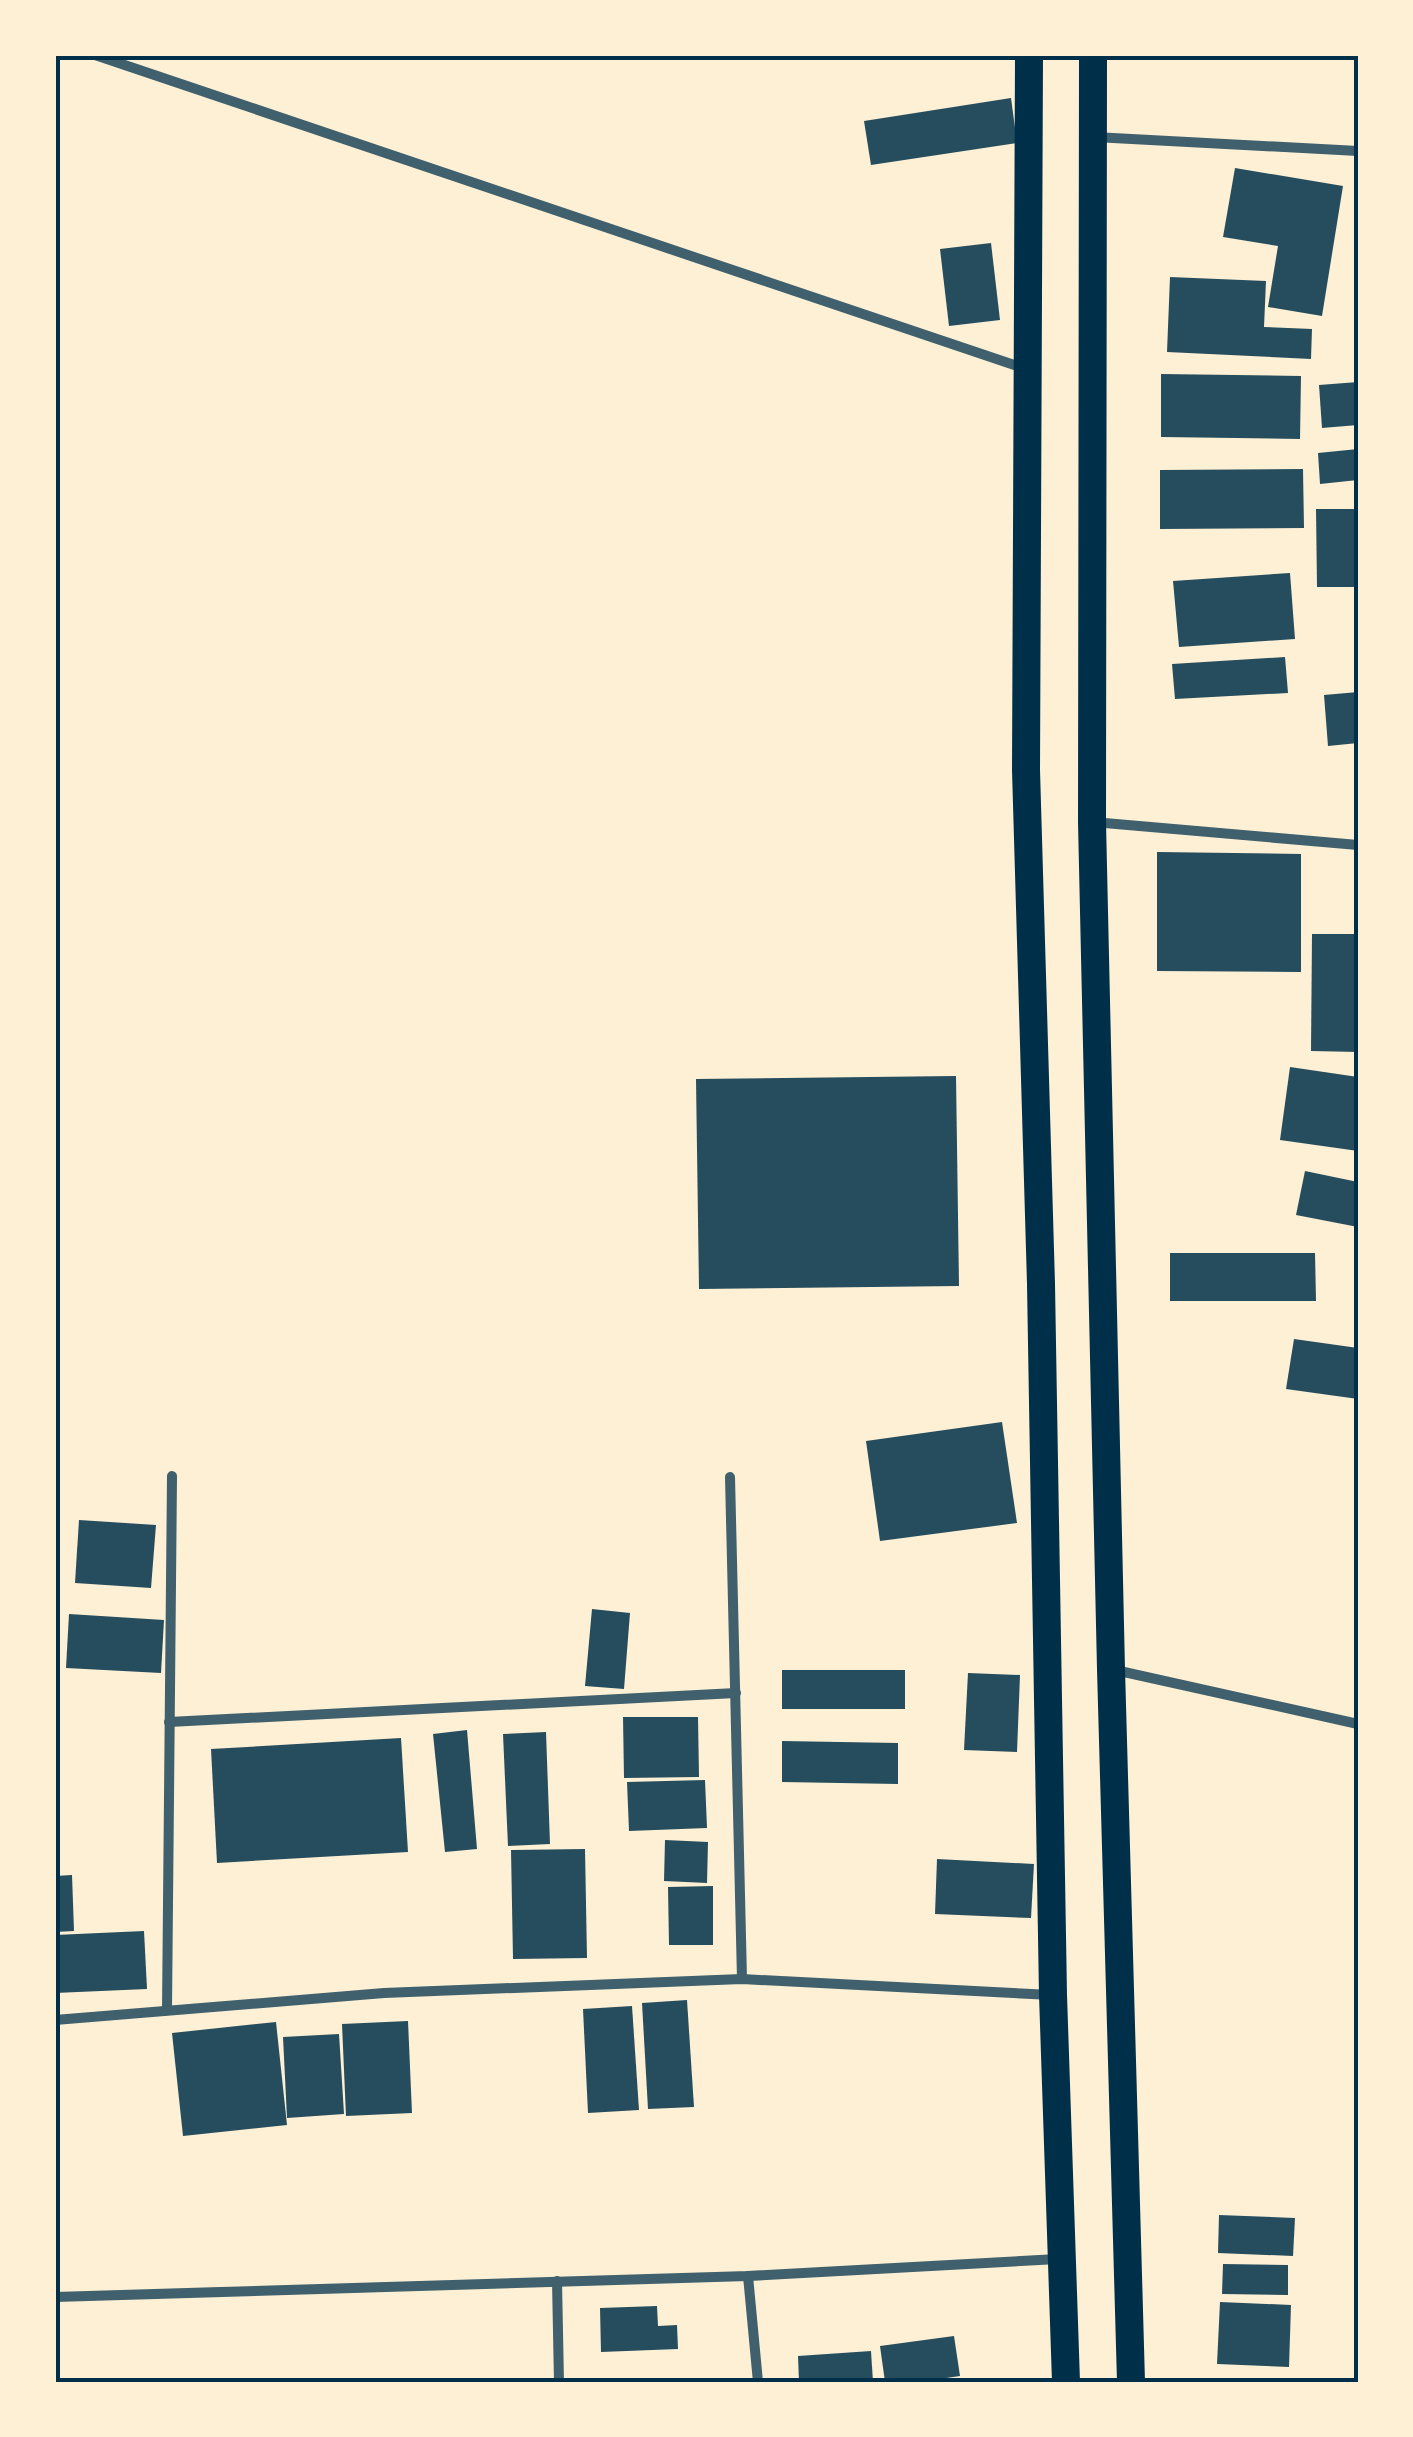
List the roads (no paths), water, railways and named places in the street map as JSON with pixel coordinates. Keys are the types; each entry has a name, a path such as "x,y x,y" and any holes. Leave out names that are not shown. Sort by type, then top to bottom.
{"highway":[{"path":"1029,55 1026,770 1066,2382"},
{"path":"1093,55 1092,822 1110,1669 1132,2382"}],"street":[{"path":"95,55 1028,370"},
{"path":"1093,136 1358,150"},
{"path":"1092,822 1358,845"},
{"path":"167,2010 172,1476"},
{"path":"730,1477 742,1978"},
{"path":"1110,1669 1358,1724"},
{"path":"169,1722 736,1693"},
{"path":"55,2020 384,1994 742,1978 1054,1995"},
{"path":"55,2297 748,2276 1062,2259"},
{"path":"748,2276 758,2382"},
{"path":"557,2280 559,2382"}]}
